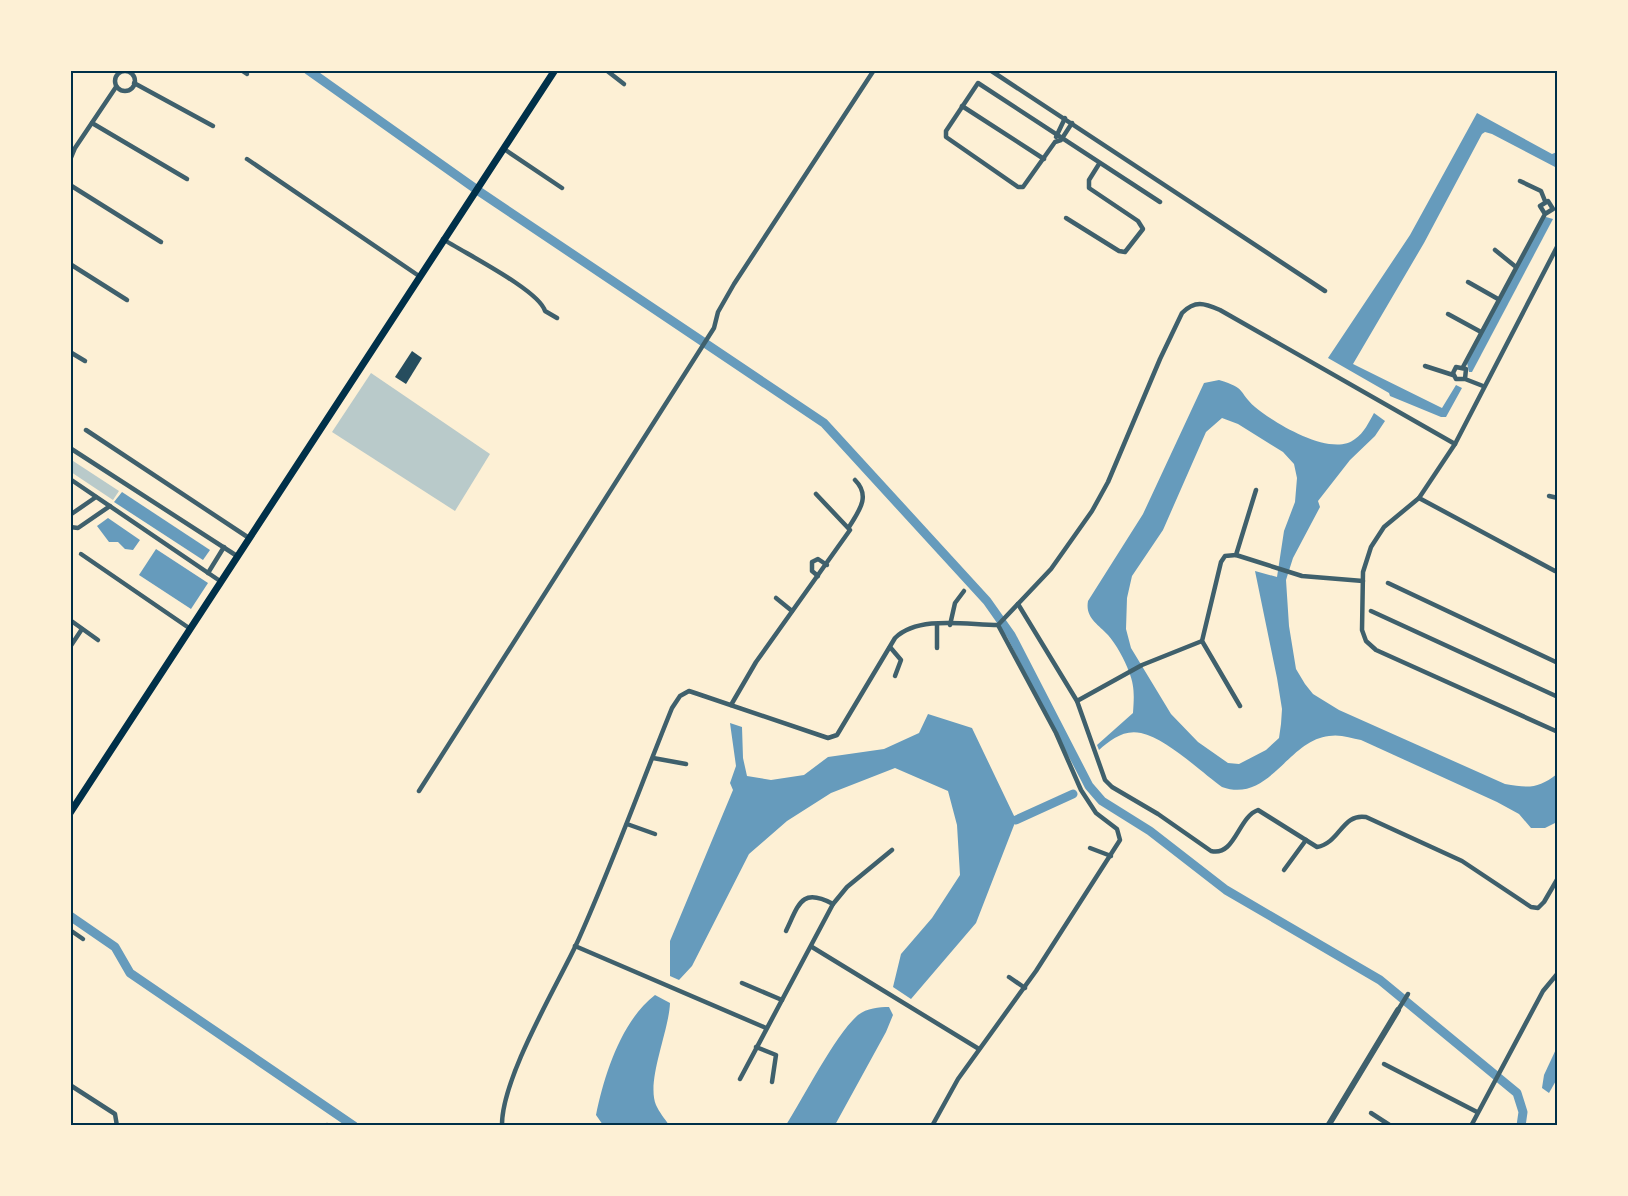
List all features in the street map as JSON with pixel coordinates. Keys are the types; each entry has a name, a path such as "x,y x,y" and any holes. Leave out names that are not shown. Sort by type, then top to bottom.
{"main road":[{"path":"70,813 555,70"}],"street":[{"path":"111,70 117,74"},
{"path":"117,74 124,70 130,71 134,83 213,126"},
{"path":"241,70 248,74"},
{"path":"606,70 624,84"},
{"path":"419,791 714,328 718,312 734,284 874,70"},
{"path":"990,70 1325,291"},
{"path":"70,160 116,87 117,74"},
{"path":"116,87 125,91 134,83"},
{"path":"1072,123 1057,139 1025,185 1018,187 946,137 946,131 978,83 1057,139 1160,202"},
{"path":"962,106 1044,159"},
{"path":"1057,139 1065,118"},
{"path":"92,123 187,178"},
{"path":"504,149 562,188"},
{"path":"247,159 419,276"},
{"path":"1066,218 1119,251 1125,252 1143,229 1143,225 1138,221 1089,188 1089,180 1099,164"},
{"path":"1520,182 1541,191 1545,201 1552,204 1552,212"},
{"path":"70,185 161,242"},
{"path":"1545,201 1540,206 1545,214"},
{"path":"1463,367 1545,214 1552,212 1557,214"},
{"path":"443,239 529,293 543,304 545,311 556,318"},
{"path":"1557,245 1455,444 1419,498 1375,538 1363,581 1362,630 1366,641 1376,650 1557,732"},
{"path":"1495,250 1516,267"},
{"path":"70,264 127,300"},
{"path":"1468,282 1498,299"},
{"path":"502,1125 507,1097 524,1052 575,946 680,696 688,691 820,736 837,735 902,631 914,627 937,625 1000,623 1051,569 1097,501 1120,457 1164,350 1182,313 1194,303 1205,304 1220,310 1455,444"},
{"path":"1448,314 1481,332"},
{"path":"70,352 85,361"},
{"path":"1425,366 1453,375 1459,381 1465,379 1483,386"},
{"path":"1453,375 1456,367 1463,367"},
{"path":"1463,367 1467,372 1465,379"},
{"path":"86,430 249,538"},
{"path":"70,448 237,556"},
{"path":"70,479 220,581"},
{"path":"731,705 756,662 849,533 849,527 864,500 863,491 855,480"},
{"path":"1236,555 1256,490"},
{"path":"816,494 849,527"},
{"path":"1549,496 1557,498"},
{"path":"70,515 96,497"},
{"path":"1419,498 1555,571"},
{"path":"70,527 78,528 110,507"},
{"path":"208,573 225,547"},
{"path":"81,554 189,628"},
{"path":"1240,706 1202,641 1221,562 1225,556 1236,555 1302,576 1363,581"},
{"path":"818,576 812,571 812,562 818,559 827,565"},
{"path":"1388,583 1557,663"},
{"path":"950,625 955,603 964,591"},
{"path":"776,598 792,611"},
{"path":"1018,604 1077,701 1105,780 1112,787 1158,814 1211,851 1218,853 1226,850 1249,813 1258,810 1317,847 1330,842 1349,819 1356,815 1366,817 1462,861 1525,903 1538,908 1557,878"},
{"path":"1371,611 1557,697"},
{"path":"70,620 98,640"},
{"path":"932,1125 979,1049 1025,988 1120,840 1119,834 1096,813 1081,790 1056,733 1000,623"},
{"path":"937,625 937,648"},
{"path":"70,647 82,629"},
{"path":"1077,701 1142,665 1202,641"},
{"path":"890,647 901,660 895,676"},
{"path":"653,758 686,764"},
{"path":"627,824 655,834"},
{"path":"1284,870 1306,840"},
{"path":"1090,848 1111,856"},
{"path":"740,1079 833,904 847,887 892,850"},
{"path":"786,931 799,902 806,897 819,897 833,904"},
{"path":"70,930 83,939"},
{"path":"575,946 766,1028"},
{"path":"812,947 979,1049"},
{"path":"1471,1125 1543,991 1557,973"},
{"path":"1009,977 1025,988"},
{"path":"742,983 782,1000"},
{"path":"1328,1125 1408,994"},
{"path":"756,1047 776,1056 772,1082"},
{"path":"1384,1064 1478,1112"},
{"path":"70,1085 115,1114 117,1125"},
{"path":"1371,1113 1391,1125"}],"shaded area":[{"path":"371,373 490,454 455,511 332,432"},
{"path":"70,459 119,491 113,500 71,472"}],"water":[{"path":"1477,113 1552,154 1557,152 1557,168 1492,134 1485,132 1482,134 1424,243 1353,364 1442,408 1456,385 1462,388 1446,417 1441,417 1390,396 1389,393 1328,358 1410,235"},
{"path":"1543,218 1553,219 1472,372 1469,372 1467,363"},
{"path":"1219,380 1234,386 1249,402 1275,421 1303,436 1332,444 1345,444 1358,437 1374,413 1385,421 1375,436 1350,460 1318,501 1320,507 1293,558 1286,580 1289,626 1296,669 1313,694 1339,710 1505,784 1538,785 1557,774 1557,822 1545,828 1531,828 1519,814 1497,802 1361,740 1341,736 1329,736 1315,740 1302,748 1266,779 1253,787 1238,790 1222,787 1172,748 1141,733 1123,734 1099,750 1097,745 1133,713 1134,692 1123,657 1111,639 1090,616 1088,601 1143,514 1204,383","holes":["1222,418 1238,424 1283,452 1294,464 1297,478 1295,502 1284,531 1277,577 1255,571 1282,709 1279,738 1266,750 1239,764 1228,763 1198,742 1171,714 1131,648 1126,629 1127,598 1132,576 1163,530 1206,432"]},
{"path":"122,492 210,550 203,560 114,502"},
{"path":"108,518 140,540 133,550 125,549 118,542 109,542 97,526"},
{"path":"156,549 208,583 191,609 139,575"},
{"path":"928,714 972,728 1016,820 976,923 911,999 893,987 901,954 932,918 960,875 957,825 948,791 895,768 831,793 787,821 749,854 692,966 679,980 670,976 670,941 733,790 730,783 736,766 730,723 742,727 743,758 747,776 771,780 804,775 828,757 884,749 919,733"},
{"path":"655,995 670,1003 654,1083 657,1108 669,1125 603,1125 596,1115 609,1067 633,1019"},
{"path":"889,1007 893,1015 886,1032 835,1125 786,1125 830,1051 849,1024 865,1011"},
{"path":"1557,1047 1557,1079 1549,1093 1542,1088 1544,1075"}],"building":[{"path":"412,351 422,358 406,384 395,377"}],"waterway":[{"path":"308,70 480,192 824,423 987,601 1011,635 1089,786 1102,801 1150,831 1226,890 1380,980 1517,1093 1523,1112 1521,1126"},
{"path":"1016,820 1073,794"},
{"path":"70,916 115,947 130,973 354,1126"}]}
